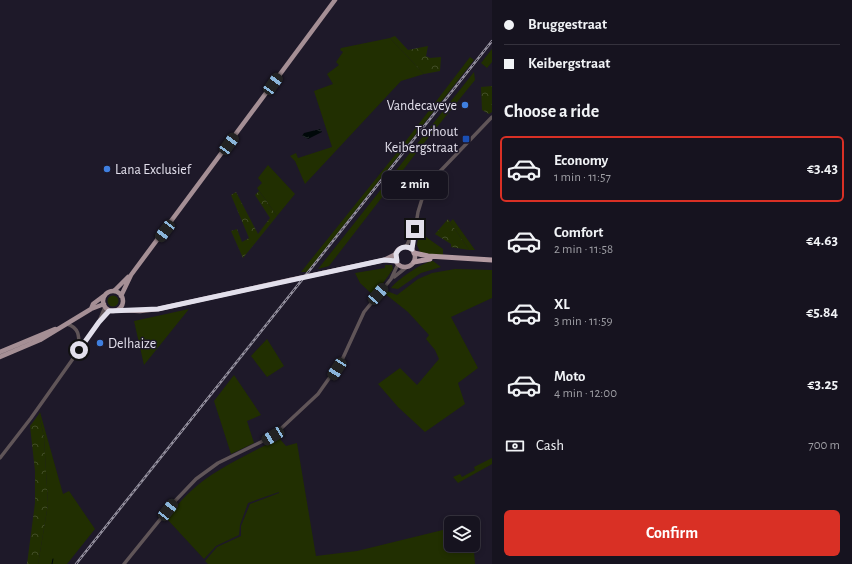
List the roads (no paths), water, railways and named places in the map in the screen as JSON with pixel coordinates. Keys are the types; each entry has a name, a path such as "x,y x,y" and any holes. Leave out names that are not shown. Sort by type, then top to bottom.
{"highway":[{"path":"413,251 420,255 455,259"},
{"path":"414,262 425,259 492,260"}],"main road":[{"path":"91,309 93,304 114,292 131,274 223,153 334,0"},
{"path":"105,296 104,305 109,311 149,310 384,260 396,254 400,249 406,247 413,251 414,262 408,266 398,262 384,260"},
{"path":"396,254 398,262"},
{"path":"119,310 123,305 122,298 131,274"},
{"path":"114,292 122,298 127,306 136,310"},
{"path":"0,357 40,340 91,309 104,305"},
{"path":"0,352 68,324"}],"street":[{"path":"413,251 414,232 426,186 492,117"},
{"path":"406,247 414,232"},
{"path":"391,279 398,262"},
{"path":"124,564 175,501 196,479 218,463 273,436 315,398 328,382 342,360 364,312 391,279 408,266"},
{"path":"99,322 104,305"},
{"path":"0,458 99,322 109,311"},
{"path":"68,324 75,327 78,331 79,350"}],"water":[{"path":"320,129 322,132 308,139 302,136 304,133"}],"waterway":[{"path":"52,564 53,559"}],"railway":[{"path":"76,564 492,41"}],"place":[{"name":"Vandecaveye","path":"465,105"},
{"name":"Torhout Keibergstraat","path":"466,139"},
{"name":"Lana Exclusief","path":"107,169"},
{"name":"Delhaize","path":"100,343"}]}
